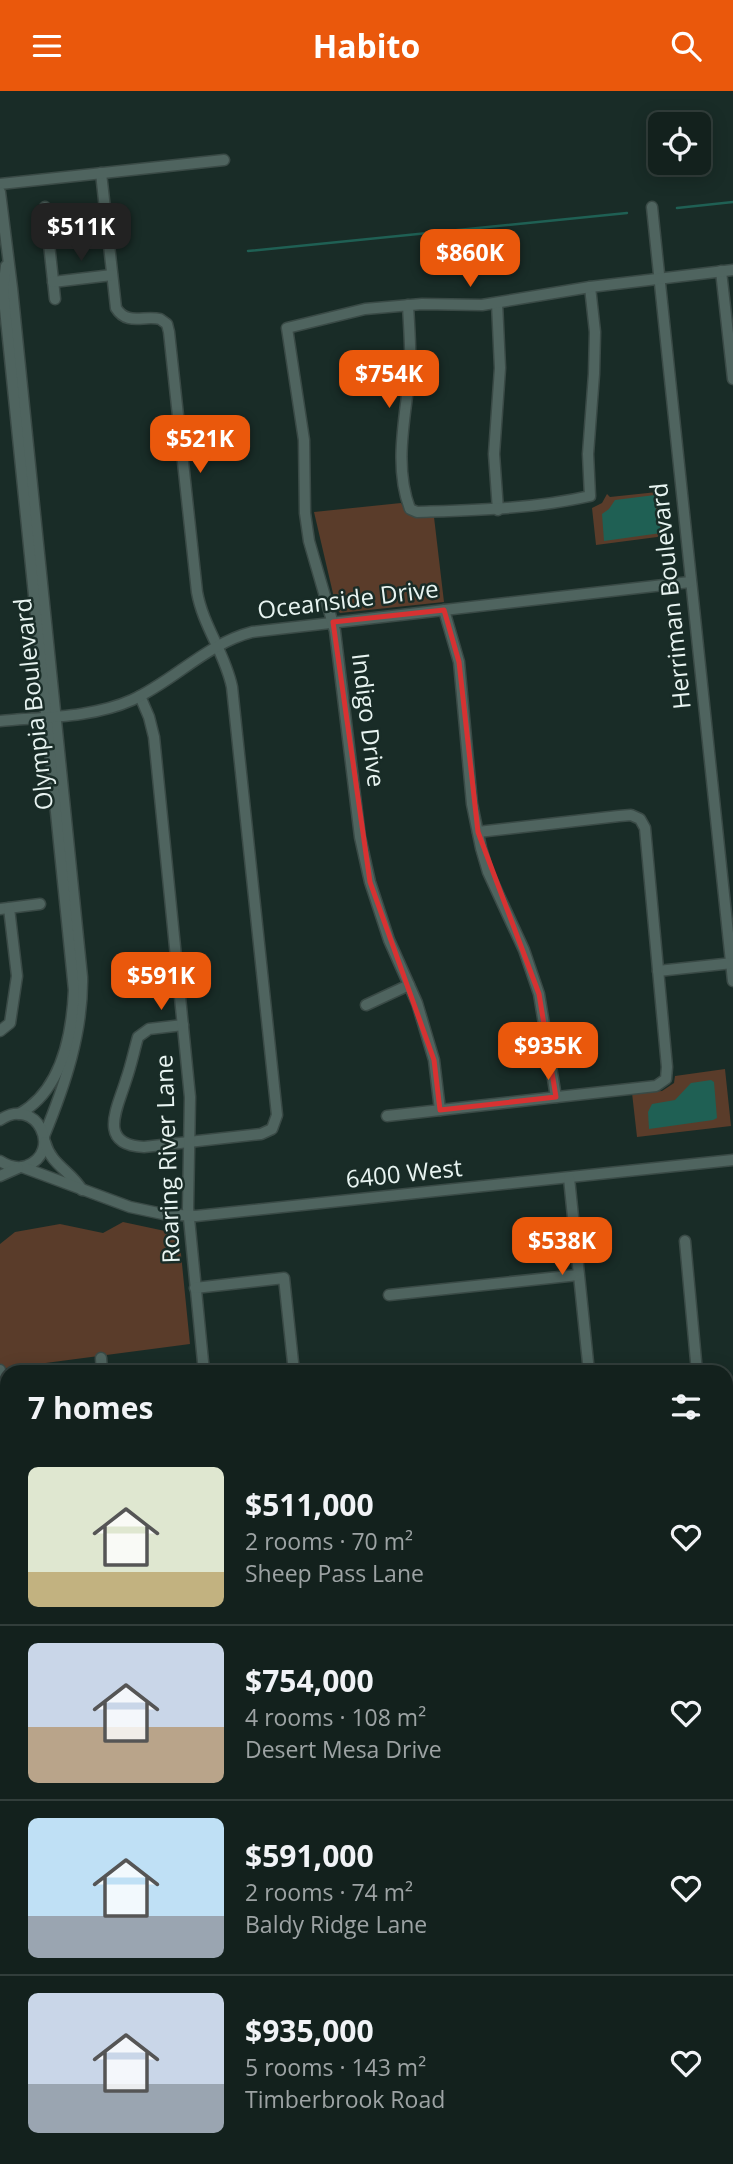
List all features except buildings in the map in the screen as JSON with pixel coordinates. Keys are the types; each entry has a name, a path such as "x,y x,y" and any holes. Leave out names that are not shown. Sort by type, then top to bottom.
{"street":[{"path":"0,184 224,160"},
{"path":"101,173 116,308 120,314 130,319 156,317 164,321 168,328 197,592 205,621 227,668 232,687 277,1119 272,1129 265,1133 135,1147 118,1137 113,1119 140,1035 149,1029 183,1025"},
{"name":"Olympia Boulevard","path":"0,193 13,302 52,716 74,1003 67,1041 54,1076 40,1100 0,1120"},
{"path":"45,207 55,299"},
{"name":"Herriman Boulevard","path":"652,207 733,981"},
{"path":"47,221 106,215"},
{"path":"590,287 595,353 588,454 590,495 498,510 417,512 410,509 402,464 410,368 408,305 482,305 590,287 733,270"},
{"path":"721,271 733,379"},
{"path":"53,282 112,275"},
{"path":"497,303 500,368 494,454 498,510"},
{"name":"Indigo Drive","path":"408,305 365,309 287,328 304,440 305,513 309,541 333,622 360,837 370,882 389,940 409,985 434,1060 440,1110"},
{"name":"Oceanside Drive","path":"0,722 109,708 140,696 217,646 252,632 690,582"},
{"path":"444,610 459,662 472,804 478,832 488,872 524,950 539,994 556,1097"},
{"name":"Roaring River Lane","path":"140,696 154,737 183,1025 190,1106 188,1216 203,1365"},
{"name":"Olympia Boulevard","path":"22,1167 32,1163 40,1155 74,1049 83,991 52,716"},
{"path":"387,1116 656,1086 666,1079 645,828 640,819 631,815 478,832"},
{"path":"0,1031 9,1023 16,981 5,908 40,904"},
{"path":"658,971 732,963"},
{"path":"366,1005 409,985"},
{"path":"0,1109 16,1114"},
{"name":"6400 West","path":"16,1114 34,1119 53,1161 72,1176 82,1190"},
{"name":"6400 West","path":"0,1161 130,1207 188,1216 733,1160"},
{"path":"0,1175 22,1167"},
{"path":"569,1178 588,1365"},
{"path":"685,1241 696,1365"},
{"path":"389,1295 578,1275"},
{"path":"195,1288 284,1278 293,1365"},
{"path":"101,1358 102,1365"}],"highlighted area":[{"path":"444,610 459,662 478,832 539,994 556,1097 440,1110 434,1060 370,882 333,622"}],"shaded area":[{"path":"657,492 659,508 663,508 665,536 596,545 592,508 602,503 607,494 610,497"},
{"path":"655,495 661,533 604,541 602,514 615,500"},
{"path":"401,503 407,512 415,516 434,517 444,602 340,613 333,605 335,602 314,512"},
{"path":"725,1069 731,1126 637,1137 632,1093 662,1091 674,1083 675,1076"},
{"path":"711,1080 714,1082 717,1118 649,1129 648,1112 652,1104 675,1100 691,1083"},
{"path":"123,1222 179,1234 190,1344 30,1365 0,1365 0,1244 15,1232 60,1224 103,1233"}],"waterway":[{"path":"677,208 733,202"},
{"path":"248,251 627,213"}]}
